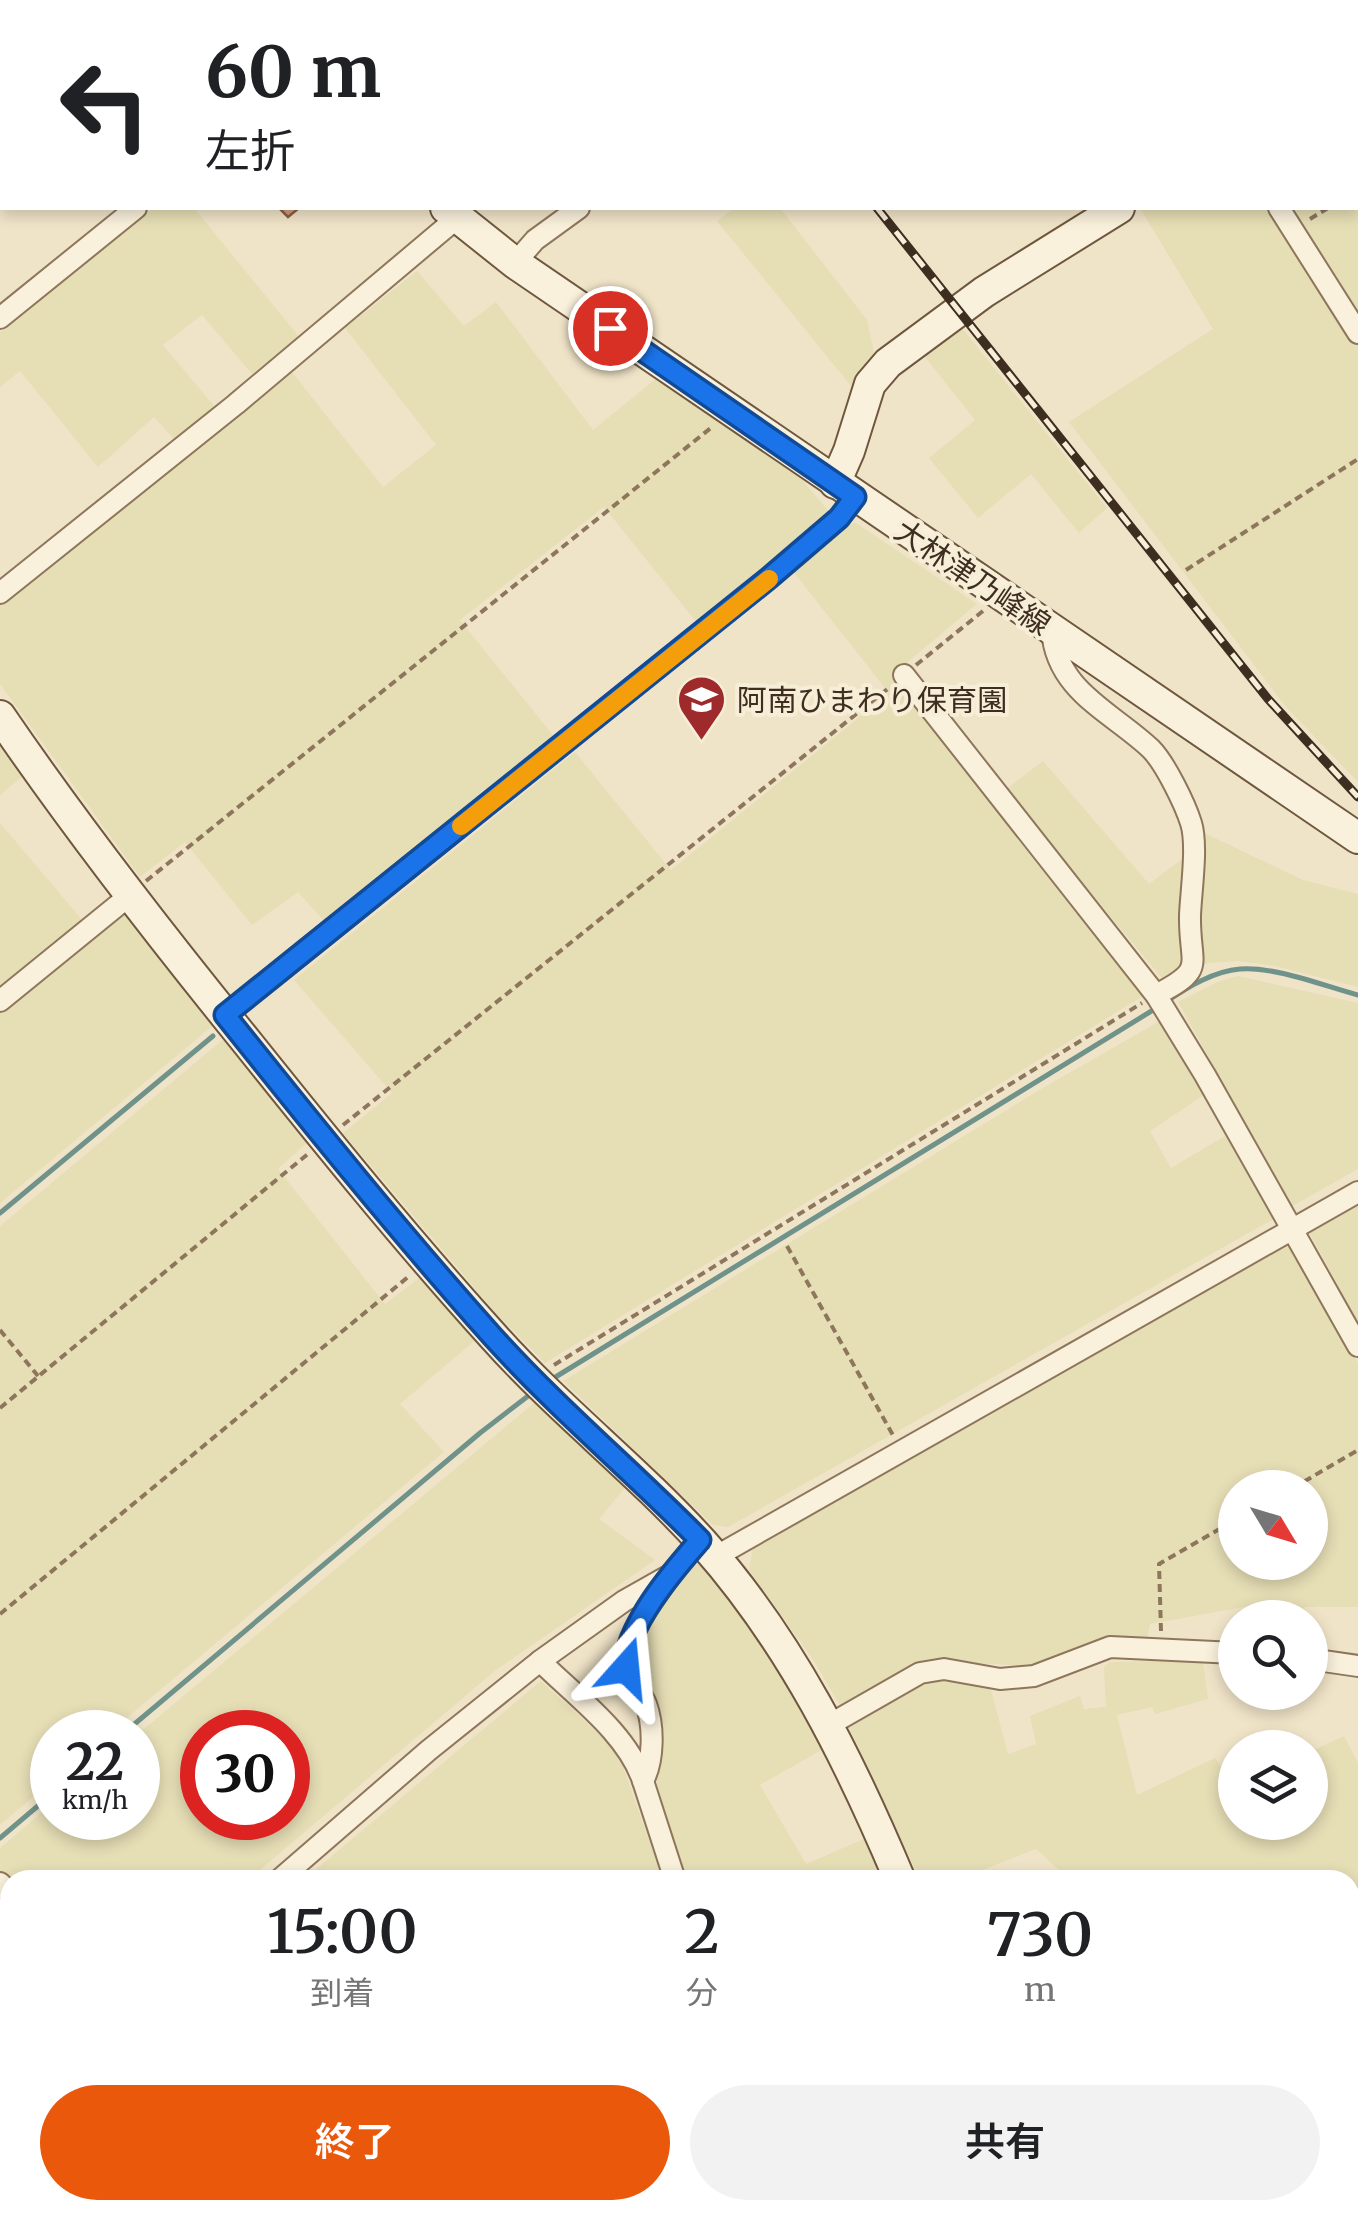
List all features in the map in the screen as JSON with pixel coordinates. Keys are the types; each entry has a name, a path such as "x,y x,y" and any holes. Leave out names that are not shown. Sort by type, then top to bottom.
{"street":[{"path":"0,318 134,210"},
{"path":"516,264 535,240 576,210"},
{"path":"225,1015 839,518 849,451 870,384 888,363 984,292 1116,210"},
{"path":"1281,210 1358,333"},
{"path":"0,594 236,404 452,213"},
{"name":"大林津乃峰線","path":"452,213 516,264 1358,838"},
{"path":"1052,630 1053,652 1070,680 1162,763 1192,826 1193,966 1188,978 1160,1001"},
{"path":"904,675 1160,1001 1358,1346"},
{"path":"0,716 128,896 325,1140 533,1378 707,1549 780,1642 829,1726 895,1870"},
{"path":"0,1001 128,896"},
{"path":"291,1870 540,1660 707,1549 902,1450 1358,1192"},
{"path":"643,1781 651,1766 649,1719 646,1704 626,1668 625,1655 670,1575"},
{"path":"829,1726 920,1673 944,1669 1000,1679 1034,1676 1110,1647 1218,1652"},
{"path":"540,1660 621,1742 638,1765 672,1870"},
{"path":"1328,1662 1358,1666"}],"path":[{"path":"1293,229 1325,210"},
{"path":"128,896 716,423 728,409"},
{"path":"1186,570 1358,459"},
{"path":"0,1408 325,1140 982,612 998,594"},
{"path":"533,1378 1160,1001"},
{"path":"787,1246 902,1450"},
{"path":"0,1614 427,1261"},
{"path":"0,1330 38,1376"},
{"path":"1324,1470 1358,1450"},
{"path":"1159,1650 1159,1564 1218,1530"}],"shaded area":[{"path":"152,210 196,210 300,338 252,374 202,315 163,345 215,407 175,440 154,417 98,467 20,371 0,387 0,332"},
{"path":"731,210 782,210 867,320 875,357 851,386 717,221"},
{"path":"1141,210 1358,210 1358,782 1286,707 1069,422 1213,329"},
{"path":"417,271 464,326 496,302 593,430 658,377 794,470 830,513 698,624 604,507 460,620 556,739 325,922 298,892 252,925 185,842 140,877 0,684 0,604 291,371 383,487 436,445 345,328"},
{"path":"957,322 1107,508 1079,533 1031,474 978,518 929,458 975,420 922,353"},
{"path":"856,523 977,604 897,671 1142,985 1143,996 545,1363 495,1312 343,1133 392,1093 294,980 575,752 671,870 889,693 792,570 847,524"},
{"path":"0,740 25,774 0,795"},
{"path":"1043,761 1149,884 1197,848 1200,831 1303,880 1358,894 1358,987 1275,966 1237,961 1208,963 1166,983 1005,790"},
{"path":"0,823 93,933 124,908 216,1023 0,1203"},
{"path":"1238,976 1358,1003 1358,1169 1291,1207 1178,1002"},
{"path":"1160,1021 1204,1095 1150,1131 1171,1168 1225,1136 1275,1218 728,1527 713,1525 563,1381 1041,1089"},
{"path":"226,1037 310,1140 278,1169 385,1304 422,1276 478,1338 400,1404 444,1452 136,1710 30,1710 30,1800 0,1825 0,1226"},
{"path":"1358,1206 1358,1322 1309,1232"},
{"path":"1287,1245 1293,1248 1358,1363 1358,1607 1328,1607 1328,1600 1218,1600 1218,1612 1150,1624 1147,1639 1103,1638 1032,1666 926,1661 842,1709 814,1661 749,1570 753,1547"},
{"path":"534,1403 628,1484 599,1519 655,1560 496,1670 310,1828 310,1710 180,1710 180,1840 295,1840 260,1870 0,1870 0,1848 30,1823 30,1840 160,1840 160,1716"},
{"path":"697,1560 765,1647 825,1748 760,1785 806,1864 866,1838 881,1870 680,1870 657,1800 657,1756 632,1652 643,1630"},
{"path":"1203,1660 1208,1699 1155,1714 1152,1707 1117,1715 1137,1795 1215,1758 1218,1840 1328,1840 1328,1744 1344,1736 1358,1763 1358,1870 1059,1870 1036,1849 982,1870 915,1870 849,1728 918,1686 943,1679 991,1690 1008,1754 1036,1744 1030,1716 1080,1696 1084,1709 1106,1707 1104,1667 1110,1662"},
{"path":"541,1681 610,1744 620,1758 659,1870 315,1870"}],"waterway":[{"path":"1167,1001 1211,976 1240,969 1283,974 1358,995"},
{"path":"549,1381 1158,1007"},
{"path":"0,1213 213,1036"},
{"path":"151,1710 532,1393"},
{"path":"0,1838 30,1813"}],"railway":[{"path":"879,210 1268,699 1358,797"}],"slow traffic":[{"path":"461,826 769,579"}],"place":[{"name":"阿南ひまわり保育園","path":"702,742"}],"route":[{"path":"610,328 855,497 839,518 769,578 225,1015 325,1140 495,1339 700,1540 670,1575 634,1633 625,1655 626,1668"}]}
